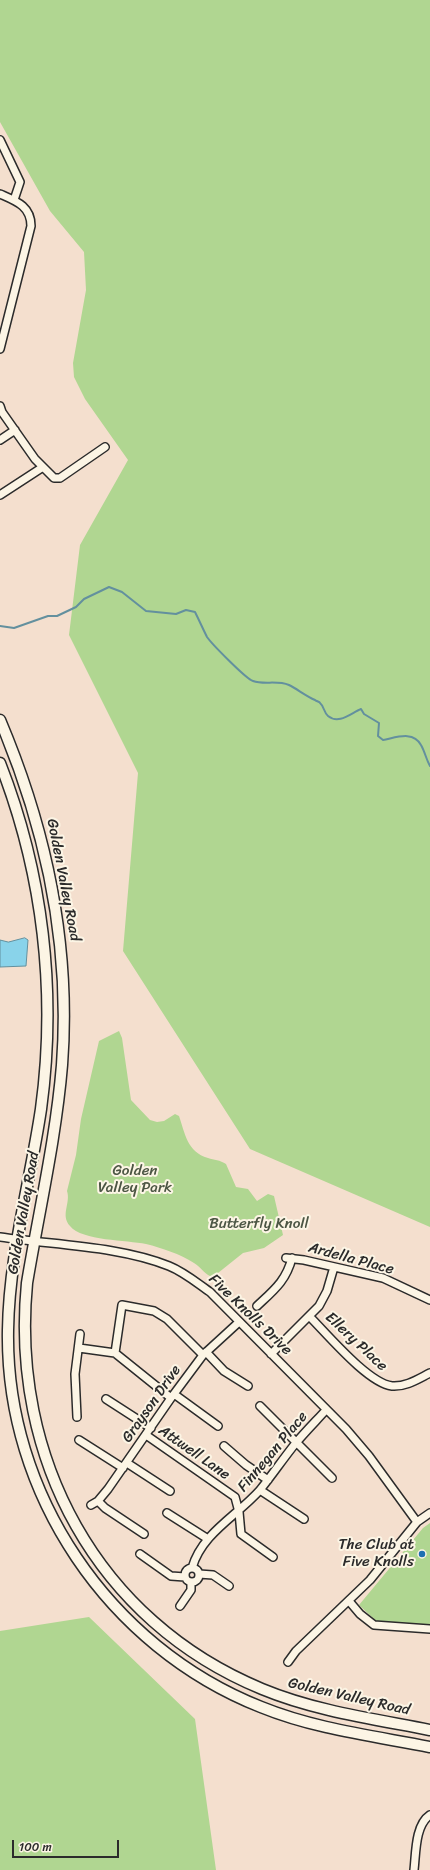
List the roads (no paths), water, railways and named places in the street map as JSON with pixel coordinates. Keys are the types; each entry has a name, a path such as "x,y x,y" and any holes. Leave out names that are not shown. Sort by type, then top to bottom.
{"main road":[{"name":"Golden Valley Road","path":"0,720 17,761 32,804 46,856 57,913 63,979 64,1017 62,1066 54,1126 27,1283 24,1334 28,1381 34,1420 49,1469 63,1502 81,1536 117,1585 146,1615 168,1634 208,1662 237,1678 301,1704 430,1730"},
{"name":"Golden Valley Road","path":"0,763 15,804 35,883 43,932 47,984 45,1072 13,1274 8,1331 11,1383 16,1417 32,1471 43,1498 60,1533 99,1589 126,1618 170,1657 215,1686 237,1697 280,1714 316,1725 430,1747"}],"street":[{"path":"0,140 20,182 14,200"},
{"path":"0,194 21,204 29,214 31,226 0,349"},
{"path":"0,406 35,459 54,478 60,478 105,447"},
{"path":"0,440 15,430"},
{"path":"0,495 43,467"},
{"name":"Five Knolls Drive","path":"0,1237 129,1254 170,1266 190,1277 210,1292 346,1429 370,1456 417,1522"},
{"name":"Ardella Place","path":"257,1306 284,1280 288,1272 289,1258 383,1278 430,1300"},
{"path":"271,1354 310,1317 319,1306 327,1291 334,1268"},
{"path":"115,1353 122,1305 154,1311 167,1319 224,1370 248,1386"},
{"name":"Ellery Place","path":"310,1317 370,1376 383,1384 394,1386 409,1384 430,1373"},
{"name":"Grayson Drive","path":"144,1534 105,1508 94,1503 125,1465 172,1396 204,1353 239,1322"},
{"path":"77,1417 75,1374 80,1334"},
{"path":"79,1348 115,1353 172,1396 218,1426"},
{"path":"106,1399 150,1428"},
{"path":"260,1406 332,1478"},
{"name":"Finnegan Place","path":"192,1568 194,1561 208,1539 223,1523 239,1512 260,1490 296,1442 326,1410"},
{"name":"Attwell Lane","path":"146,1435 235,1496 239,1512 241,1534 273,1557"},
{"path":"79,1440 170,1491"},
{"path":"224,1446 246,1465 268,1480"},
{"path":"260,1490 304,1519"},
{"path":"167,1513 208,1539"},
{"path":"288,1662 296,1651 349,1602 370,1580 417,1522 430,1513"},
{"path":"140,1554 172,1576 185,1577 191,1582 197,1581 199,1574"},
{"path":"185,1577 186,1570 192,1568 197,1570 199,1574 213,1575 229,1586"},
{"path":"180,1606 191,1590 191,1582"},
{"path":"349,1602 360,1614 374,1625 430,1630"},
{"path":"414,1870 420,1829 424,1819 430,1815"}],"water":[{"path":"25,938 28,940 26,966 0,967 0,940 8,942"}],"waterway":[{"path":"0,626 14,628 48,616 57,616 76,607 84,599 109,587 122,592 146,611 176,614 186,610 195,612 210,641 249,679 262,683 280,683 289,685 319,702 327,715 332,718 341,719 361,709 364,714 379,723 378,736 383,740 404,736 409,736 418,740 430,766"}],"place":[{"name":"The Club at Five Knolls","path":"422,1554"}],"park label":[{"name":"Golden Valley Park","path":"135,1180"},
{"name":"Butterfly Knoll","path":"259,1224"}]}
